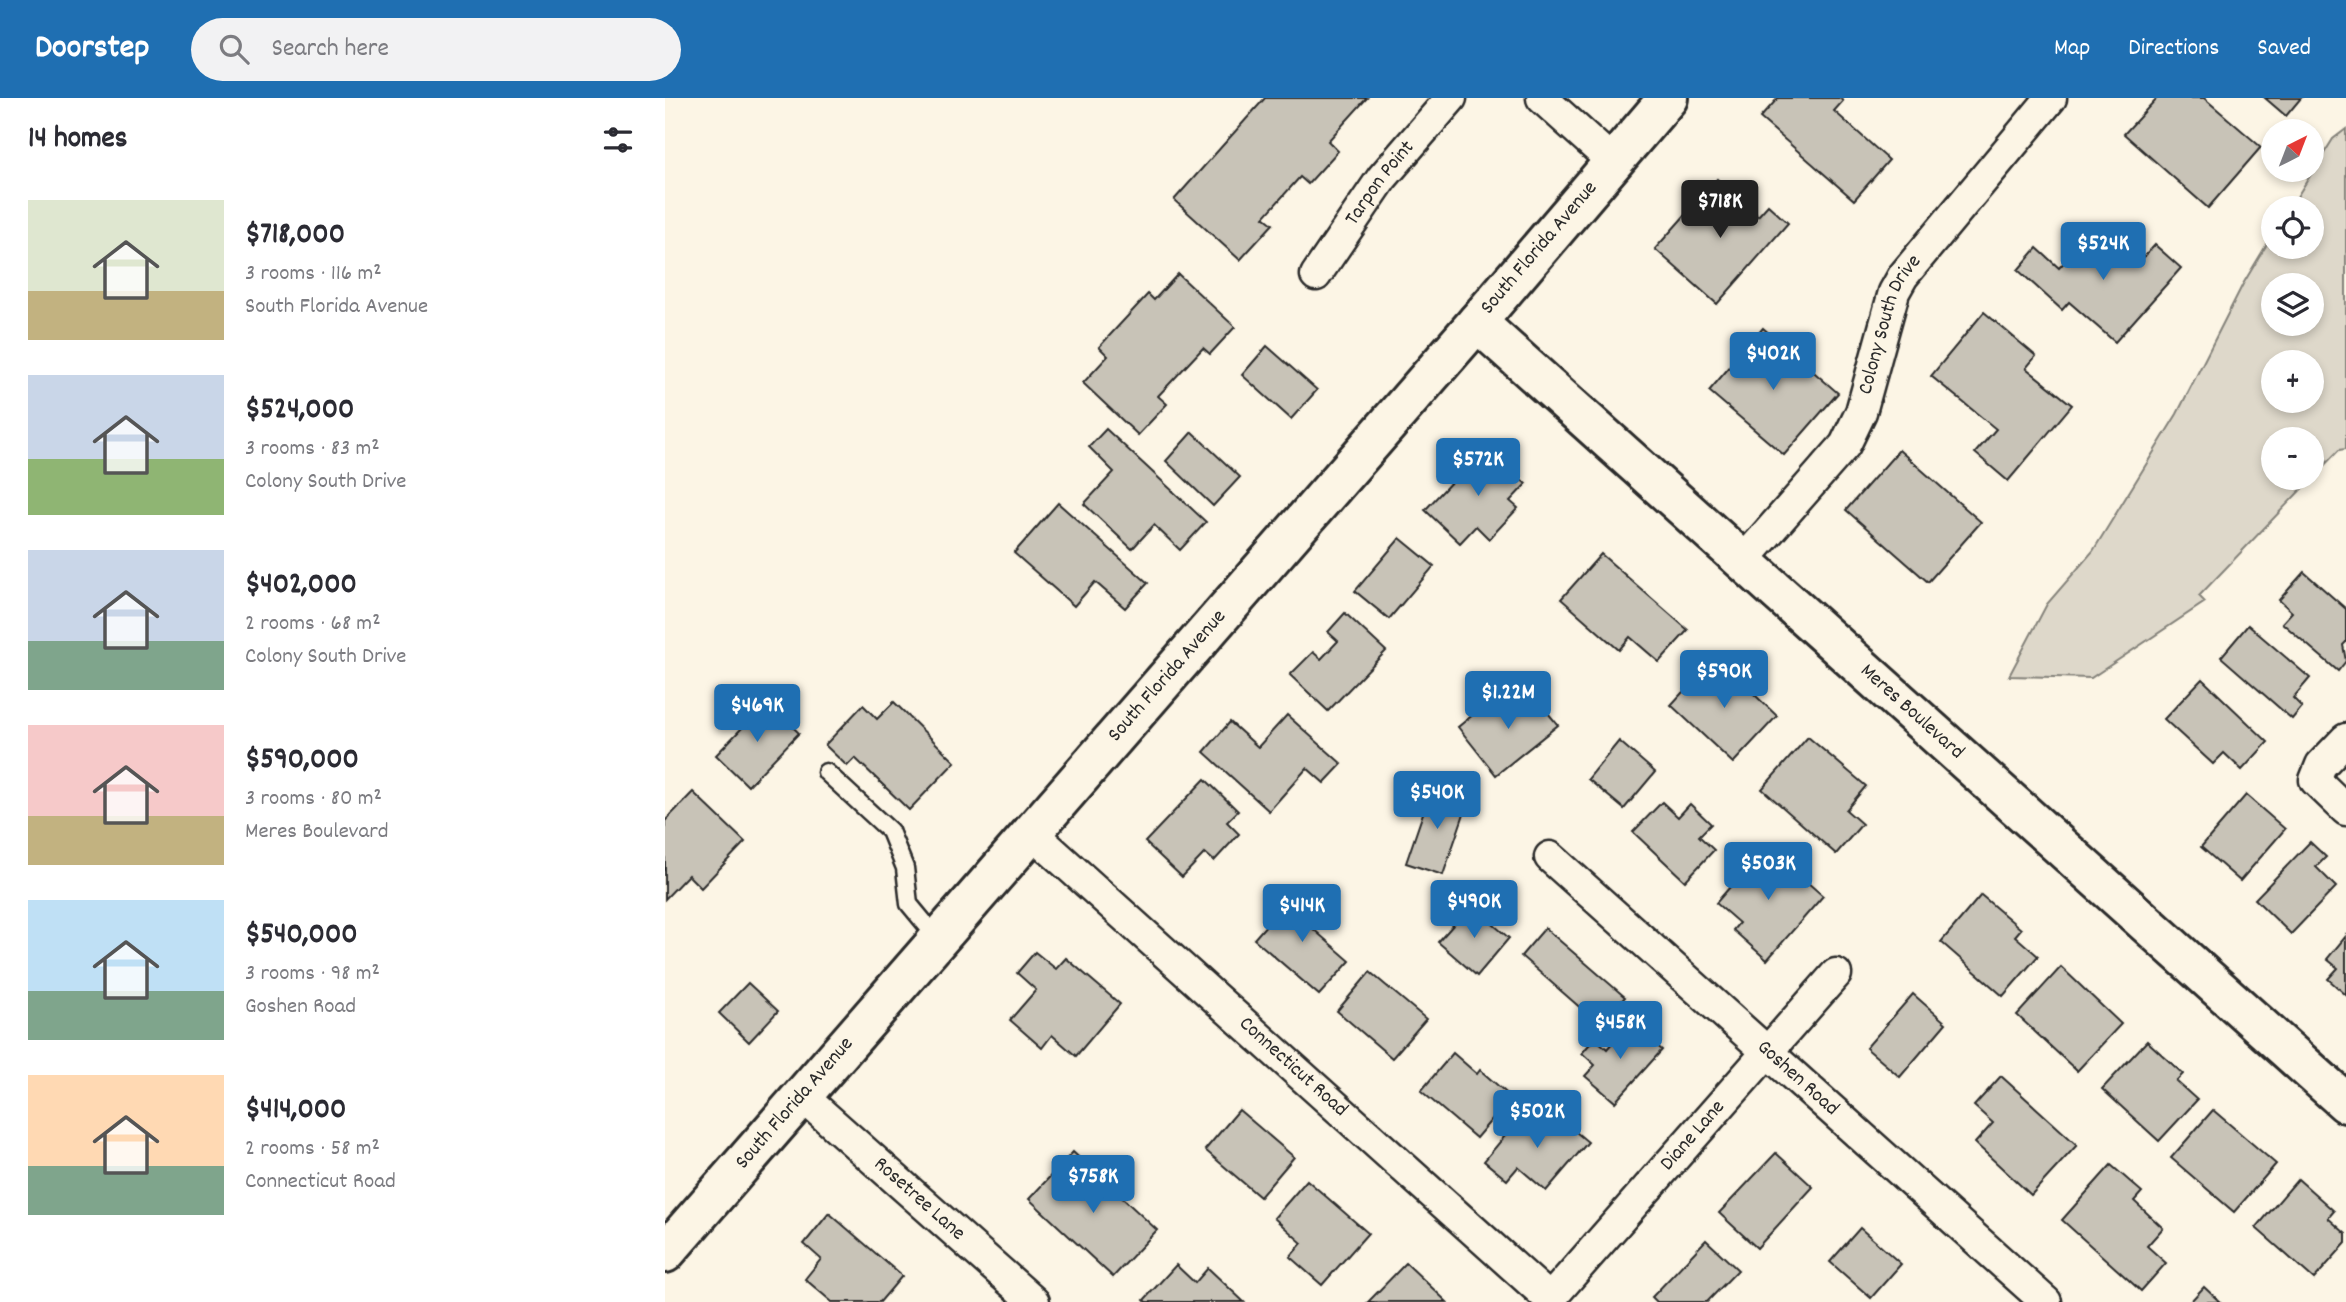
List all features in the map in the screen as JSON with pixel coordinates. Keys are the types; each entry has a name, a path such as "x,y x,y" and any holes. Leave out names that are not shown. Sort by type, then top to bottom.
{"street":[{"name":"Tarpon Point","path":"1316,275 1382,177 1451,98"},
{"path":"1542,98 1613,162"},
{"name":"South Florida Avenue","path":"665,1253 1477,322 1668,98"},
{"name":"Colony South Drive","path":"1744,560 1845,444 1861,412 1894,292 1903,276 2051,98"},
{"name":"Meres Boulevard","path":"1477,322 2346,1103"},
{"path":"2346,738 2321,765 2315,780 2346,810"},
{"name":"Connecticut Road","path":"1031,832 1552,1301"},
{"name":"Goshen Road","path":"1550,857 2046,1302"},
{"name":"Diane Lane","path":"1552,1301 1836,974"},
{"name":"Rosetree Lane","path":"802,1096 1034,1302"}],"lane":[{"path":"826,772 890,831 905,868 909,904 938,939"}],"shaded area":[{"path":"2346,129 2346,449 2339,450 2324,466 2324,427 2261,427 2261,490 2301,490 2199,596 2205,602 2091,678 2009,676 2047,604 2093,551 2177,414 2261,254 2261,259 2324,259 2324,196 2297,196 2306,182 2324,182 2324,153 2333,139"}],"building":[{"path":"1265,98 1367,98 1328,141 1338,151 1308,184 1300,177 1264,217 1273,224 1240,260 1174,200"},
{"path":"1778,98 1839,98 1843,101 1834,111 1889,160 1854,200 1760,118"},
{"path":"2157,98 2204,98 2261,147 2208,208 2124,134"},
{"path":"2265,98 2301,98 2286,116"},
{"path":"1717,179 1758,216 1768,205 1788,223 1717,304 1655,249"},
{"path":"2093,230 2125,258 2133,248 2144,257 2155,245 2181,268 2115,342 2069,302 2062,310 2018,270 2037,248 2059,268"},
{"path":"1178,274 1235,327 1210,354 1203,348 1158,396 1167,404 1138,435 1083,383 1108,356 1099,347 1148,294 1154,300"},
{"path":"1984,312 2036,356 2026,368 2072,405 2008,481 1975,453 1996,429 1931,376"},
{"path":"1763,328 1838,393 1784,455 1709,391"},
{"path":"1267,346 1317,390 1291,419 1242,375"},
{"path":"1106,429 1206,522 1180,550 1154,525 1132,549 1084,504 1114,472 1089,447"},
{"path":"1192,432 1240,477 1213,506 1166,461"},
{"path":"1485,446 1526,484 1510,501 1518,508 1489,539 1476,526 1460,543 1425,510"},
{"path":"1899,450 1981,522 1928,582 1846,510"},
{"path":"1058,503 1148,583 1125,608 1095,582 1074,606 1014,553"},
{"path":"1400,538 1434,566 1389,619 1355,591"},
{"path":"1601,554 1688,630 1659,662 1630,637 1619,650 1561,599"},
{"path":"2304,572 2346,609 2346,642 2343,645 2346,661 2338,671 2282,623 2292,612 2279,600"},
{"path":"1345,613 1386,651 1328,711 1290,675 1313,652 1321,659 1338,641 1328,632"},
{"path":"2248,625 2310,678 2293,698 2302,707 2292,719 2221,657"},
{"path":"1715,657 1777,716 1733,763 1671,705"},
{"path":"2202,679 2268,742 2242,770 2224,753 2213,764 2164,719"},
{"path":"1529,690 1558,725 1496,775 1458,727 1490,701 1500,714"},
{"path":"767,702 799,733 748,786 716,755"},
{"path":"894,702 955,762 909,810 855,758 847,766 825,745 863,705 877,719"},
{"path":"1287,715 1342,764 1324,783 1307,768 1269,811 1204,752 1230,722 1258,747"},
{"path":"1808,737 1866,786 1846,810 1862,824 1836,854 1762,789"},
{"path":"1619,741 1655,772 1624,809 1588,779"},
{"path":"1205,779 1238,811 1227,822 1239,834 1214,861 1205,853 1182,877 1145,842"},
{"path":"1432,787 1469,799 1443,875 1406,863"},
{"path":"693,792 745,842 701,888 688,875 665,899 665,821"},
{"path":"2246,795 2285,829 2240,881 2201,847"},
{"path":"1662,802 1678,817 1690,804 1711,824 1699,836 1714,850 1685,881 1633,832"},
{"path":"2310,842 2326,857 2316,867 2336,887 2291,934 2255,899"},
{"path":"1766,846 1823,896 1767,960 1733,930 1739,923 1716,903"},
{"path":"1296,891 1323,915 1312,928 1350,961 1319,995 1254,939"},
{"path":"1981,895 2021,929 2015,936 2038,956 2003,996 1941,942"},
{"path":"1471,905 1509,938 1477,976 1438,942"},
{"path":"1545,928 1625,997 1600,1025 1521,956"},
{"path":"2346,936 2346,995 2328,979 2338,968 2327,959"},
{"path":"1035,952 1056,969 1066,958 1120,1004 1076,1056 1052,1035 1042,1048 1010,1020 1036,990 1017,973"},
{"path":"2061,967 2121,1024 2077,1071 2017,1015"},
{"path":"1370,972 1426,1019 1392,1058 1337,1011"},
{"path":"748,983 778,1011 749,1042 719,1013"},
{"path":"1913,994 1946,1023 1900,1077 1866,1048"},
{"path":"1630,1022 1662,1050 1615,1102 1585,1076 1595,1065 1582,1053 1595,1038 1607,1049"},
{"path":"2147,1041 2183,1074 2176,1081 2197,1100 2159,1141 2102,1089"},
{"path":"1453,1053 1477,1074 1480,1070 1511,1097 1476,1138 1421,1091"},
{"path":"2001,1076 2077,1145 2031,1195 1975,1143 1993,1123 1974,1106"},
{"path":"1239,1110 1294,1157 1260,1197 1205,1150"},
{"path":"2213,1110 2276,1164 2234,1212 2171,1158"},
{"path":"1524,1113 1541,1128 1553,1113 1588,1142 1546,1191 1518,1167 1507,1180 1484,1161"},
{"path":"1073,1152 1157,1230 1113,1277 1029,1199"},
{"path":"1776,1153 1813,1187 1757,1248 1719,1213"},
{"path":"2111,1165 2142,1192 2134,1201 2163,1228 2147,1246 2166,1263 2141,1291 2062,1220"},
{"path":"2298,1179 2334,1211 2328,1218 2346,1234 2346,1243 2314,1279 2256,1228"},
{"path":"1307,1180 1368,1233 1322,1285 1290,1257 1302,1243 1274,1218"},
{"path":"829,1213 902,1276 880,1302 832,1302 805,1279 821,1259 804,1244"},
{"path":"1860,1228 1901,1264 1871,1298 1830,1262"},
{"path":"1706,1240 1738,1270 1707,1302 1657,1302 1652,1297"},
{"path":"1406,1263 1447,1302 1368,1302"},
{"path":"1176,1265 1195,1283 1208,1268 1244,1302 1146,1302 1144,1300"},
{"path":"2204,1287 2220,1302 2190,1302"}]}
